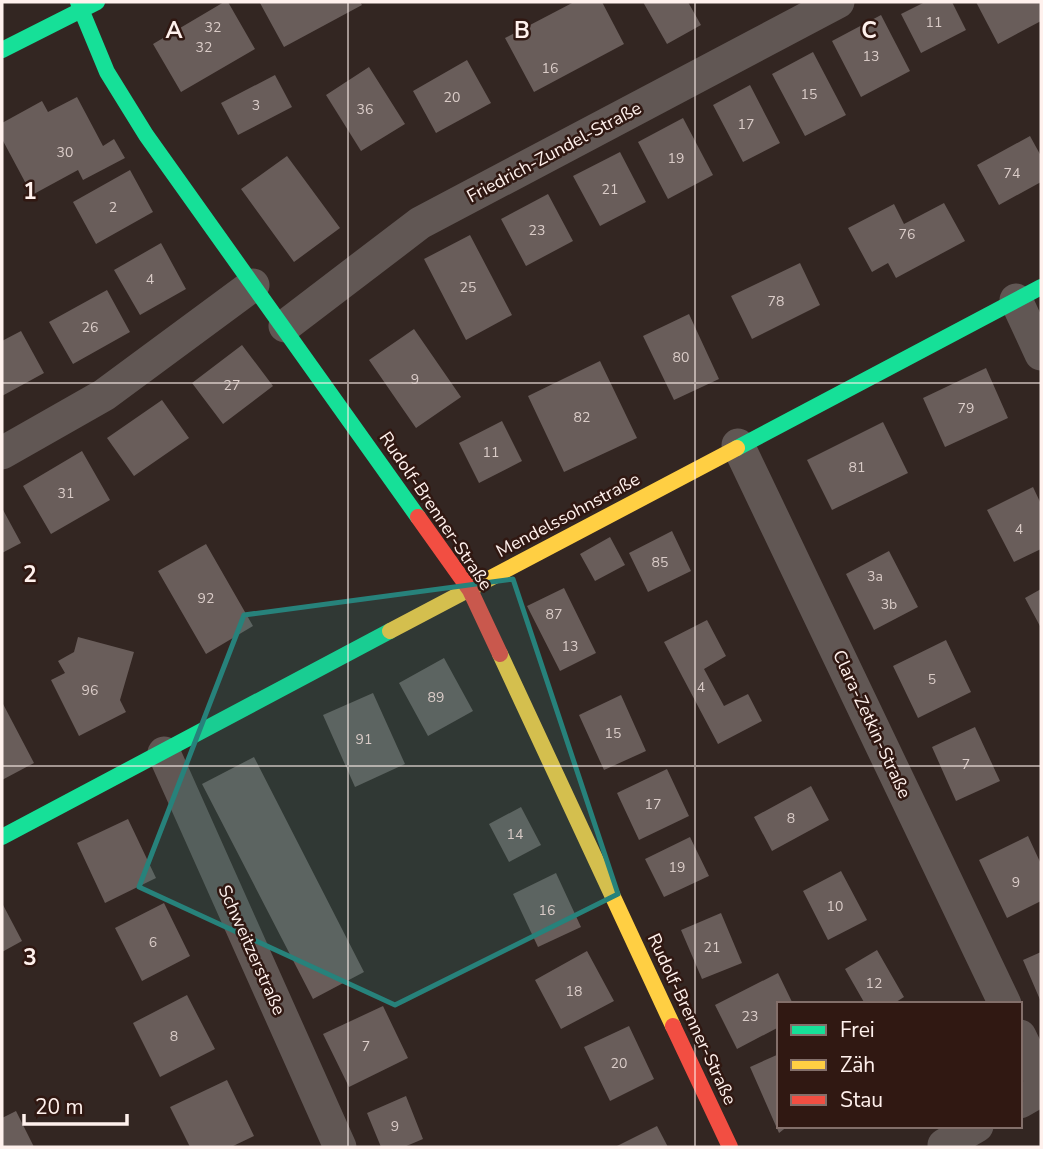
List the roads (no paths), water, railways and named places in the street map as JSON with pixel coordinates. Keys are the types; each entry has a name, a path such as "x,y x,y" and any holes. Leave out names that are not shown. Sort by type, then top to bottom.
{"street":[{"path":"2,50 79,6 97,2"},
{"name":"Friedrich-Zundel-Straße","path":"285,326 421,223 838,2"},
{"name":"Rudolf-Brenner-Straße","path":"79,6 107,72 146,135 285,326 470,590 730,1147"},
{"path":"2,453 104,395 253,285"},
{"path":"1029,294 1041,354"},
{"name":"Mendelssohnstraße","path":"2,837 470,590 738,444 1029,294"},
{"name":"Clara-Zetkin-Straße","path":"738,444 1004,1002"},
{"name":"Schweitzerstraße","path":"164,753 340,1147"},
{"path":"1022,1040 1041,1080"},
{"path":"1022,1101 1041,1090"},
{"path":"944,1145 974,1128"}]}
